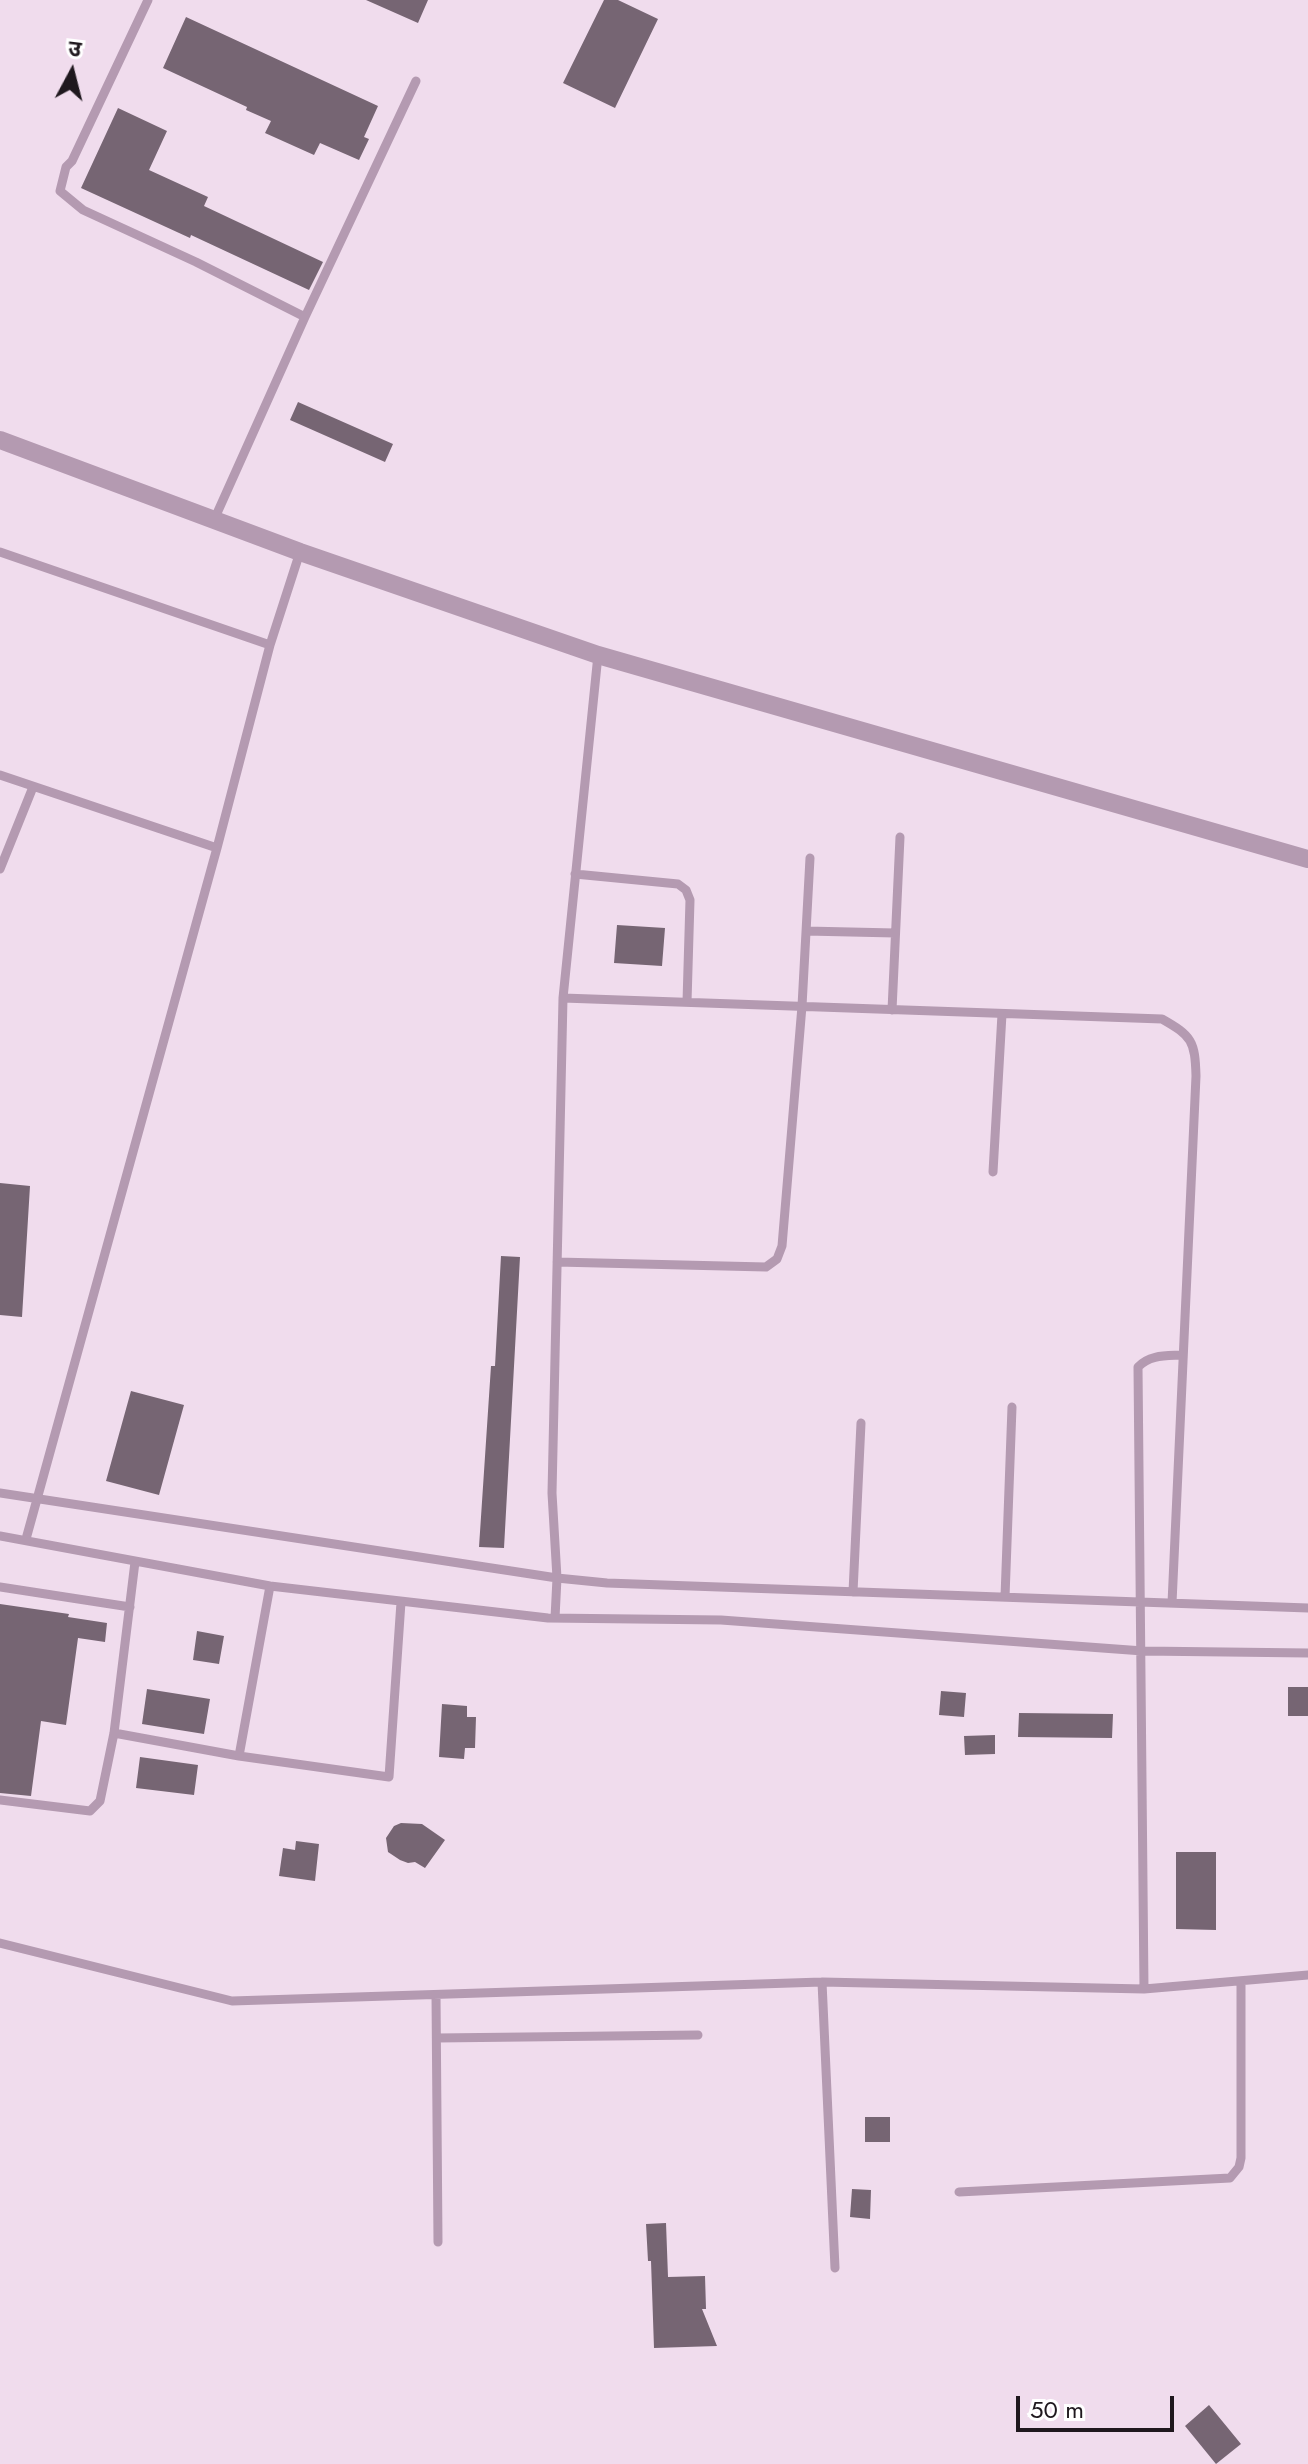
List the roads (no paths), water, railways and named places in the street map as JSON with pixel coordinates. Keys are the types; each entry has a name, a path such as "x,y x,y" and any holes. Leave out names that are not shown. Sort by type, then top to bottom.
{"street":[{"path":"0,440 300,552 598,655 1308,859"}],"lane":[{"path":"148,0 72,161 66,167 60,191 83,210 305,317"},
{"path":"214,520 416,81"},
{"path":"0,552 270,645"},
{"path":"26,1539 270,645 300,552"},
{"path":"555,1618 557,1578 552,1493 563,998 598,655"},
{"path":"0,775 217,848"},
{"path":"0,869 33,787"},
{"path":"892,1010 900,837"},
{"path":"557,1262 766,1267 777,1259 782,1246 802,1006 810,858"},
{"path":"575,874 678,884 686,890 690,900 687,1002"},
{"path":"806,931 895,933"},
{"path":"563,998 1162,1019 1184,1032 1195,1052 1196,1076 1172,1603"},
{"path":"993,1172 1002,1014"},
{"path":"1144,1989 1138,1367 1153,1357 1183,1355"},
{"path":"1005,1597 1012,1407"},
{"path":"853,1592 861,1423"},
{"path":"0,1493 607,1583 1308,1608"},
{"path":"0,1536 270,1586 555,1618 721,1620 1143,1651 1308,1653"},
{"path":"0,1800 90,1811 100,1801 114,1733 135,1562"},
{"path":"239,1756 270,1586"},
{"path":"0,1587 130,1607"},
{"path":"114,1733 239,1756 389,1777 401,1602"},
{"path":"0,1943 232,2001 822,1982 1144,1989 1308,1975"},
{"path":"959,2192 1230,2178 1239,2167 1241,2158 1241,1981"},
{"path":"822,1982 835,2268"},
{"path":"436,1995 438,2242"},
{"path":"437,2038 698,2035"}]}
